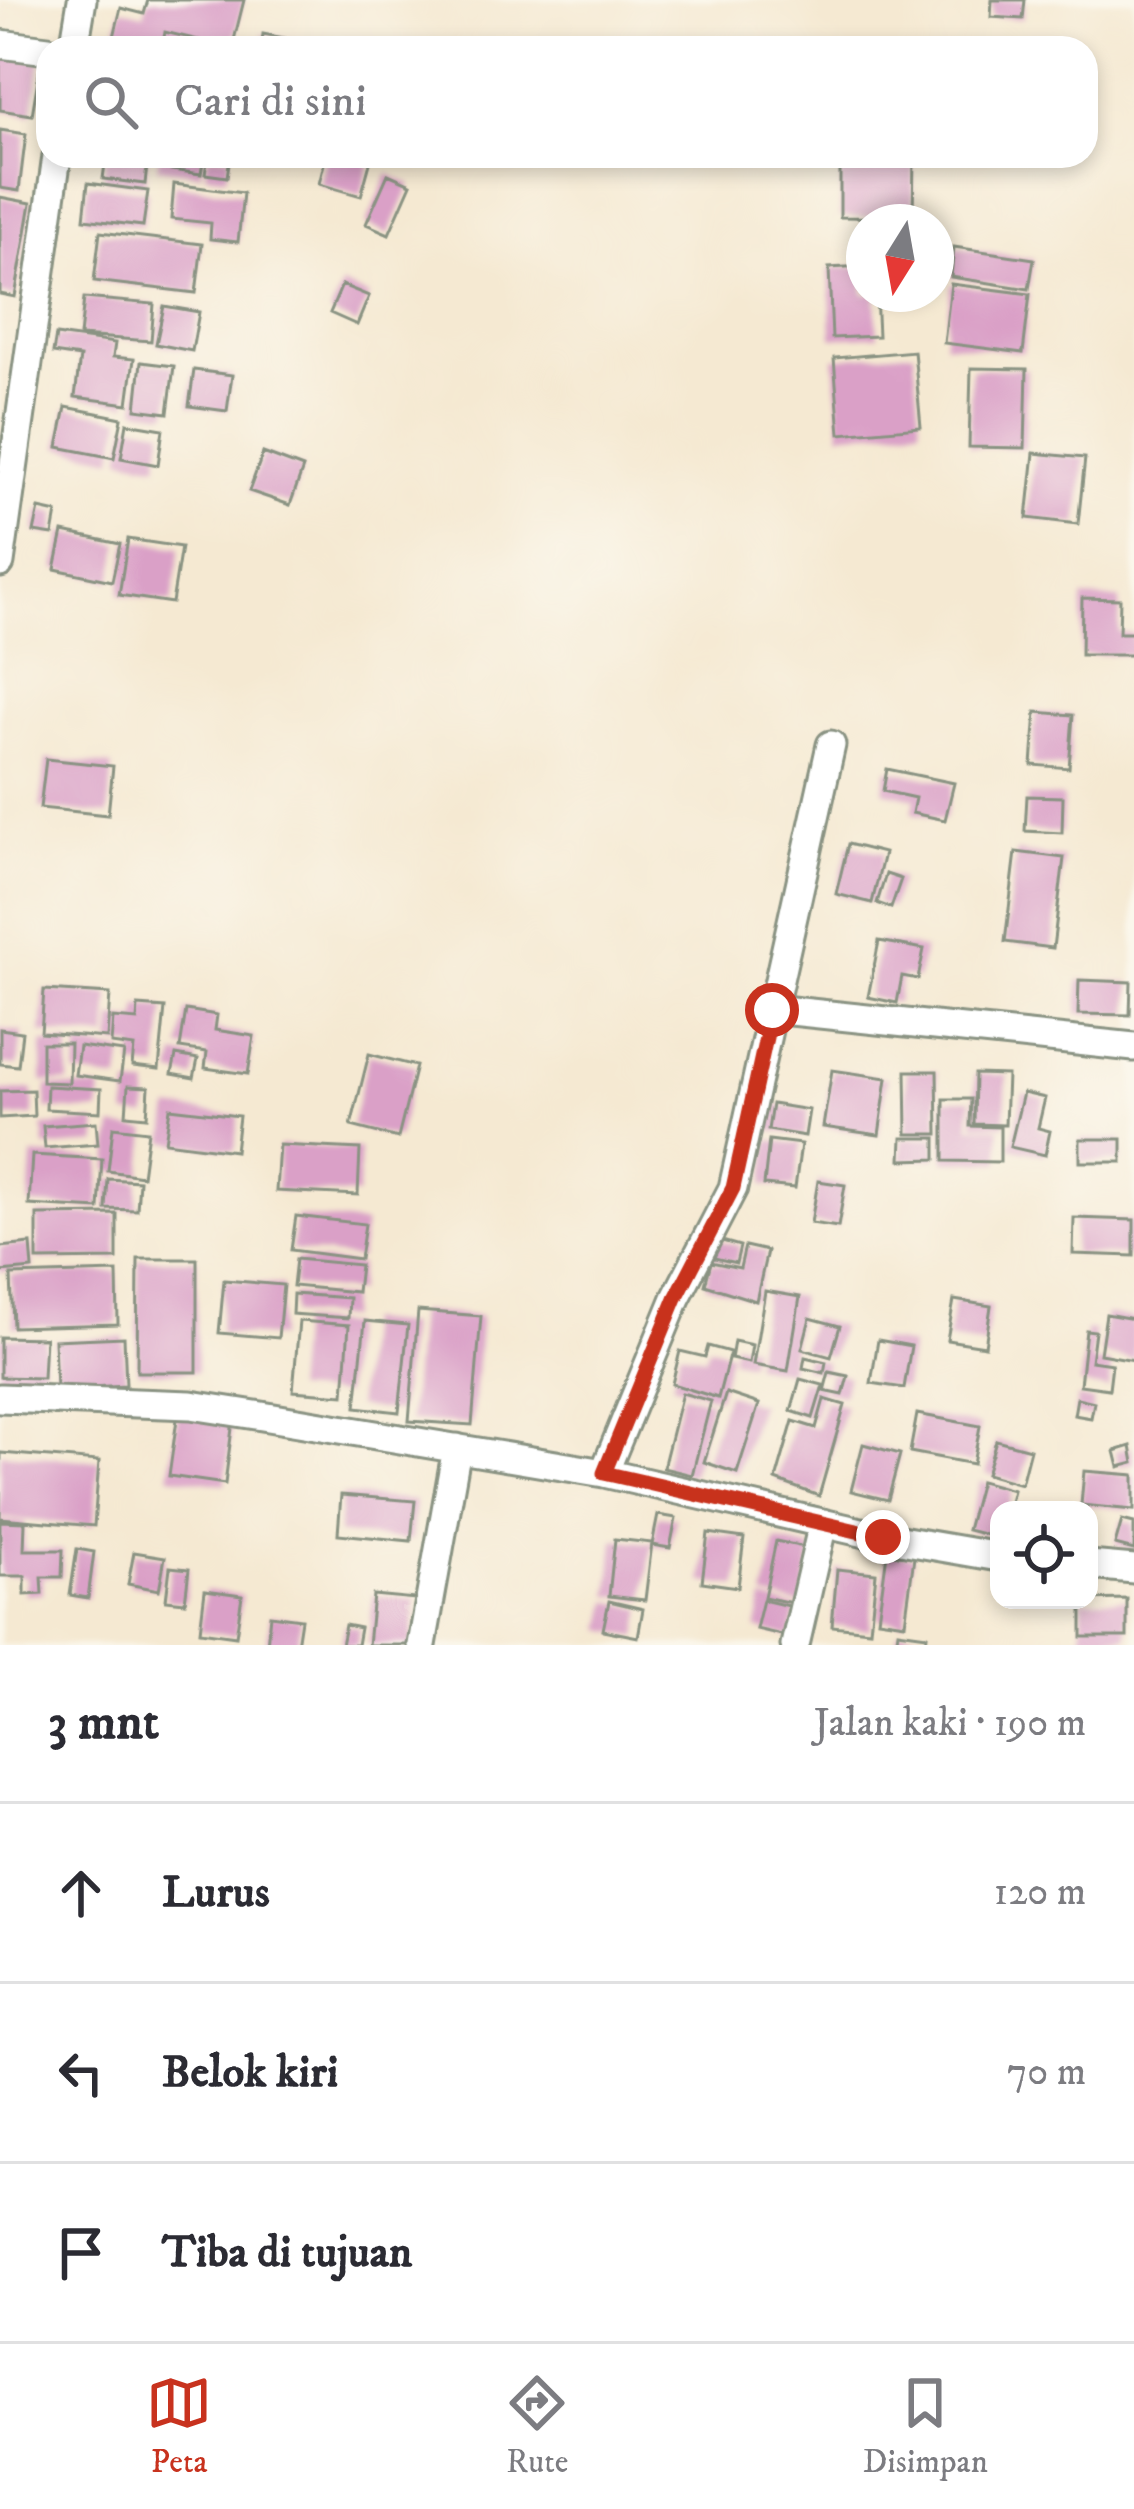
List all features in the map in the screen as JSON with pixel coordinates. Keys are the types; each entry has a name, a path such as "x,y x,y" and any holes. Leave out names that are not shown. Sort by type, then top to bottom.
{"street":[{"path":"76,36 82,0"},
{"path":"0,44 36,48"},
{"path":"0,563 55,168"},
{"path":"604,1473 676,1298 733,1188 831,745"},
{"path":"772,1010 1134,1047"},
{"path":"0,1397 190,1405 604,1473 990,1555"},
{"path":"422,1645 457,1448"},
{"path":"795,1645 823,1522"},
{"path":"1098,1566 1134,1568"}],"building":[{"path":"148,0 244,0 235,36 165,32 164,36 114,36 121,8 144,14"},
{"path":"992,0 1025,0 1023,19 991,17"},
{"path":"0,54 36,60 32,115 0,110"},
{"path":"0,130 26,134 19,191 0,188"},
{"path":"104,168 147,168 145,184 103,179"},
{"path":"157,168 202,168 201,174"},
{"path":"206,168 228,168 227,177 205,174"},
{"path":"323,168 369,168 361,196 319,184"},
{"path":"840,168 914,168 913,204 846,204 846,217 840,217"},
{"path":"388,174 411,184 389,234 366,224"},
{"path":"88,183 148,191 143,226 84,219"},
{"path":"174,184 243,193 238,242 210,239 211,223 171,219"},
{"path":"0,197 31,203 15,297 0,294"},
{"path":"100,232 202,244 196,293 94,281"},
{"path":"954,247 1034,259 1029,289 954,277"},
{"path":"846,267 846,312 877,312 878,336 832,338 829,268"},
{"path":"954,284 1030,294 1023,353 944,343 948,312 954,312"},
{"path":"342,285 369,296 357,325 330,313"},
{"path":"84,298 154,304 151,341 80,336"},
{"path":"164,306 199,312 192,351 156,344"},
{"path":"56,335 115,343 113,357 134,359 128,404 75,397 80,357 53,353"},
{"path":"914,351 921,427 840,434 834,358"},
{"path":"141,362 174,366 168,413 136,409"},
{"path":"971,368 1027,369 1025,448 969,447"},
{"path":"194,370 232,375 227,411 189,406"},
{"path":"66,407 122,418 114,458 58,447"},
{"path":"127,423 163,429 158,465 121,458"},
{"path":"263,453 303,468 290,505 249,491"},
{"path":"1034,453 1085,458 1078,524 1027,518"},
{"path":"39,509 57,513 53,535 34,532"},
{"path":"63,532 120,544 112,581 55,569"},
{"path":"128,539 181,547 172,603 119,595"},
{"path":"1082,598 1120,599 1119,633 1133,633 1133,655 1081,655"},
{"path":"1036,712 1073,715 1069,768 1032,765"},
{"path":"46,759 113,766 108,815 40,808"},
{"path":"887,769 954,783 945,820 912,813 915,798 883,791"},
{"path":"1027,796 1063,797 1062,833 1025,831"},
{"path":"848,844 884,853 872,903 836,894"},
{"path":"1016,852 1064,858 1053,948 1005,942"},
{"path":"886,874 901,879 891,908 877,903"},
{"path":"879,941 924,949 918,979 902,976 897,1003 868,997"},
{"path":"1079,980 1131,982 1130,1015 1078,1014"},
{"path":"44,990 110,994 107,1038 41,1033"},
{"path":"138,1006 165,1008 159,1069 132,1066 134,1047 111,1044 113,1018 137,1020"},
{"path":"186,1010 217,1015 215,1030 254,1036 248,1074 205,1068 207,1052 180,1048"},
{"path":"0,1029 22,1032 18,1066 0,1064"},
{"path":"42,1043 70,1043 69,1083 42,1082"},
{"path":"79,1046 124,1052 120,1081 75,1075"},
{"path":"369,1054 416,1066 398,1138 351,1126"},
{"path":"176,1055 198,1059 194,1078 172,1074"},
{"path":"832,1070 887,1078 879,1135 823,1127"},
{"path":"906,1071 937,1071 938,1134 907,1134"},
{"path":"975,1074 1007,1075 1005,1125 974,1124"},
{"path":"47,1086 101,1089 100,1112 46,1109"},
{"path":"128,1086 149,1087 147,1117 126,1115"},
{"path":"33,1090 34,1116 0,1118 0,1091"},
{"path":"1023,1093 1045,1098 1038,1128 1050,1131 1045,1155 1010,1147"},
{"path":"944,1099 971,1099 970,1126 1000,1127 1000,1162 944,1161"},
{"path":"772,1104 809,1110 805,1136 768,1130"},
{"path":"170,1108 239,1116 235,1151 165,1142"},
{"path":"96,1122 98,1144 45,1148 43,1126"},
{"path":"113,1127 148,1131 142,1176 108,1171"},
{"path":"902,1138 936,1138 936,1159 901,1160"},
{"path":"1080,1139 1122,1139 1122,1162 1080,1162"},
{"path":"769,1140 801,1144 795,1188 764,1185"},
{"path":"279,1145 360,1149 358,1195 276,1191"},
{"path":"32,1155 102,1159 99,1209 29,1205"},
{"path":"108,1179 139,1181 137,1210 106,1209"},
{"path":"818,1181 845,1185 838,1227 811,1223"},
{"path":"117,1214 117,1259 37,1260 37,1215"},
{"path":"296,1216 365,1224 360,1259 291,1250"},
{"path":"1074,1218 1134,1220 1134,1256 1073,1254"},
{"path":"715,1239 740,1246 736,1263 710,1257"},
{"path":"31,1244 33,1269 0,1272 0,1247"},
{"path":"745,1246 767,1251 756,1301 705,1285 711,1262 740,1268"},
{"path":"138,1259 197,1259 197,1372 137,1372"},
{"path":"296,1259 360,1265 357,1292 293,1286"},
{"path":"117,1272 118,1324 13,1327 11,1275"},
{"path":"224,1280 283,1285 278,1338 219,1333"},
{"path":"765,1291 800,1297 788,1371 753,1365"},
{"path":"293,1294 349,1298 348,1318 292,1314"},
{"path":"954,1300 991,1306 985,1346 947,1340"},
{"path":"418,1311 481,1316 472,1425 409,1421"},
{"path":"1106,1314 1134,1319 1134,1360 1100,1354"},
{"path":"810,1318 840,1326 831,1357 802,1349"},
{"path":"299,1321 349,1325 344,1395 293,1391"},
{"path":"365,1321 408,1325 399,1412 356,1407"},
{"path":"1086,1330 1095,1331 1091,1361 1112,1364 1109,1389 1080,1385"},
{"path":"0,1337 45,1338 43,1378 0,1377"},
{"path":"124,1337 126,1385 56,1389 54,1340"},
{"path":"878,1340 911,1346 904,1388 871,1383"},
{"path":"734,1341 752,1345 749,1363 731,1359"},
{"path":"708,1346 730,1352 718,1398 672,1384 680,1351 705,1357"},
{"path":"805,1357 826,1362 824,1373 803,1368"},
{"path":"829,1372 848,1376 843,1395 824,1391"},
{"path":"800,1379 823,1385 813,1418 791,1411"},
{"path":"682,1393 711,1401 692,1475 663,1468"},
{"path":"726,1393 759,1404 737,1473 704,1462"},
{"path":"1077,1398 1094,1402 1091,1418 1074,1415"},
{"path":"824,1399 845,1405 819,1496 776,1480 793,1421 816,1428"},
{"path":"178,1412 233,1420 225,1484 169,1476"},
{"path":"917,1414 980,1426 973,1464 910,1452"},
{"path":"996,1440 1030,1449 1021,1484 986,1474"},
{"path":"863,1444 900,1454 888,1500 851,1491"},
{"path":"1131,1446 1134,1463 1119,1467 1115,1451"},
{"path":"1,1453 99,1461 94,1526 0,1518"},
{"path":"1084,1471 1134,1475 1134,1510 1081,1501"},
{"path":"980,1481 1013,1490 1010,1501 990,1501 990,1536 967,1530"},
{"path":"341,1495 415,1501 411,1541 338,1534"},
{"path":"658,1515 676,1518 670,1548 652,1545"},
{"path":"1122,1520 1134,1523 1134,1550 1115,1545"},
{"path":"0,1521 25,1522 24,1550 63,1550 62,1577 42,1577 43,1594 25,1595 25,1576 0,1576"},
{"path":"708,1533 744,1538 738,1587 702,1582"},
{"path":"615,1539 652,1543 645,1600 609,1596"},
{"path":"776,1541 813,1549 801,1605 764,1597"},
{"path":"77,1549 94,1552 88,1598 70,1595"},
{"path":"134,1552 165,1557 159,1590 128,1584"},
{"path":"887,1553 914,1557 905,1623 878,1619"},
{"path":"170,1567 189,1569 185,1602 166,1600"},
{"path":"837,1569 876,1573 870,1630 832,1626"},
{"path":"205,1590 242,1595 236,1636 200,1631"},
{"path":"373,1595 416,1599 411,1645 368,1645"},
{"path":"1127,1599 1127,1637 1082,1637 1082,1609 1098,1609 1098,1600"},
{"path":"763,1600 797,1608 790,1637 756,1629"},
{"path":"609,1601 643,1609 638,1637 603,1630"},
{"path":"270,1615 301,1619 297,1645 267,1645"},
{"path":"345,1625 360,1628 357,1645 341,1645"},
{"path":"898,1631 927,1635 926,1645 896,1645"}],"route":[{"path":"772,1010 733,1188 676,1298 604,1473 883,1537"}]}
